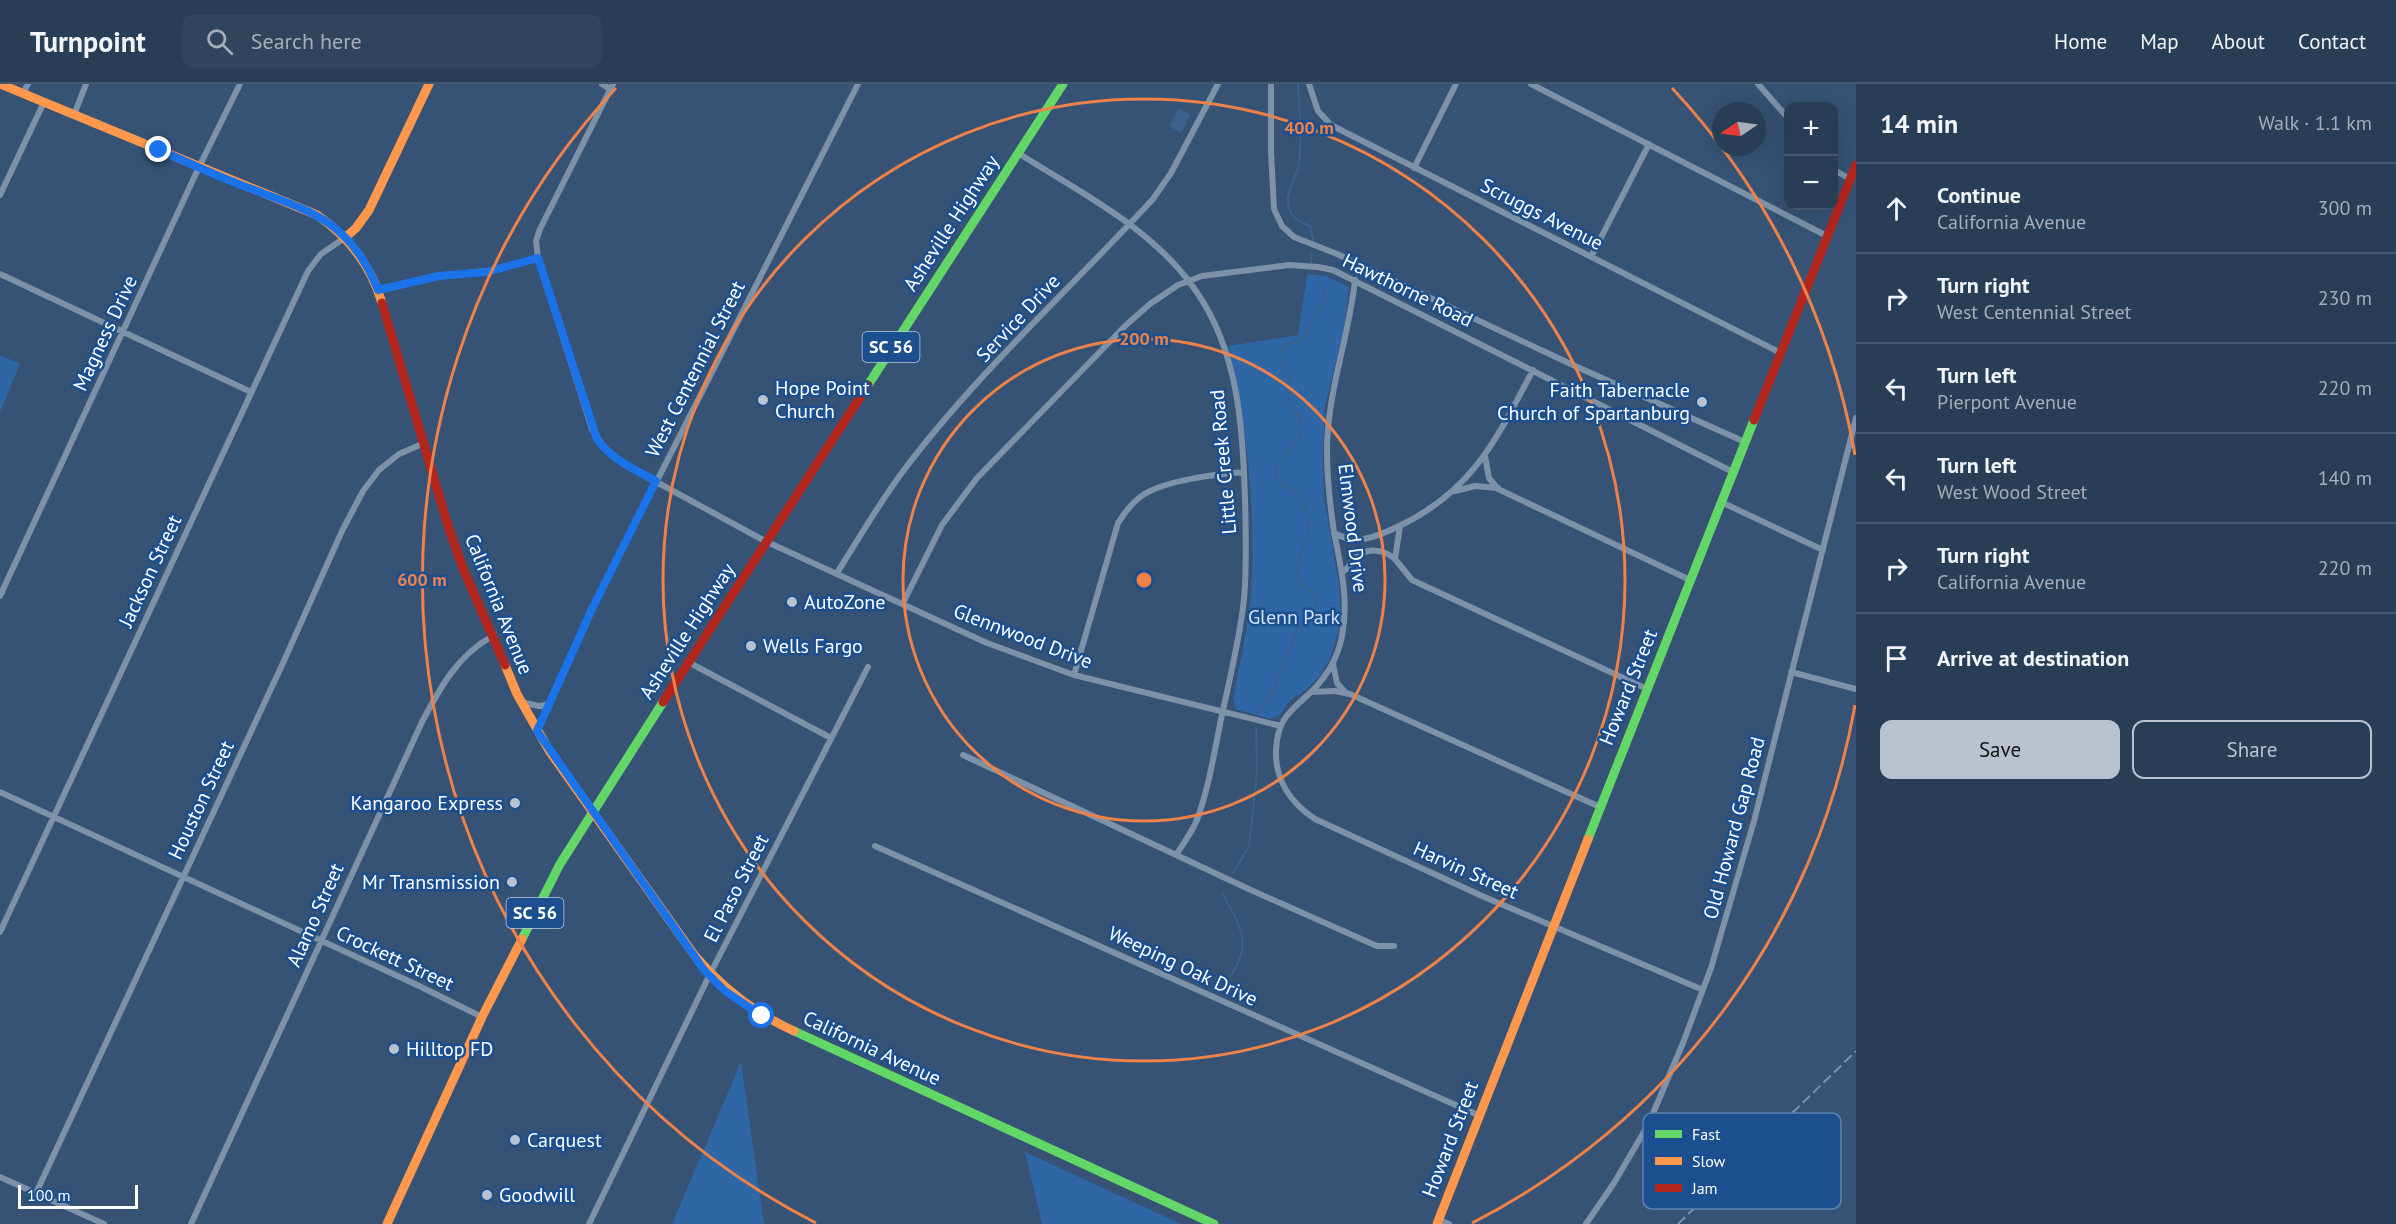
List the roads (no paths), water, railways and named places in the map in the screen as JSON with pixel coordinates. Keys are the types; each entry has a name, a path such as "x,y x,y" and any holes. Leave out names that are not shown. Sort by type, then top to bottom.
{"main road":[{"name":"California Avenue","path":"0,84 317,215 334,225 346,237 366,264 378,290 448,529 491,637 521,702 537,731 709,976 743,1005 762,1016 1214,1224"},
{"path":"346,237 369,210 429,84"},
{"name":"Asheville Highway","path":"387,1224 482,1017 560,864 765,541 1064,84"},
{"name":"Howard Street","path":"1438,1222 1478,1115 1856,165"}],"street":[{"path":"23,93 28,84"},
{"path":"74,115 86,84"},
{"name":"Magness Drive","path":"0,596 199,167 240,84"},
{"path":"378,290 439,276 486,272 538,258 536,241 540,229 611,87 602,84"},
{"name":"West Centennial Street","path":"537,731 592,609 858,84"},
{"name":"Service Drive","path":"837,573 883,500 920,451 1007,353 1130,224 1166,180 1218,84"},
{"path":"1271,84 1271,152 1275,209 1282,226 1295,238 1337,254 1553,356 1745,442"},
{"name":"Scruggs Avenue","path":"1309,84 1318,111 1331,124 1781,353"},
{"path":"1414,168 1456,84"},
{"path":"1531,84 1827,236"},
{"path":"1758,84 1784,113"},
{"path":"0,195 44,102"},
{"path":"1591,257 1648,144"},
{"name":"Little Creek Road","path":"1017,153 1130,224 1161,250 1188,280 1214,321 1227,353 1238,408 1244,472 1247,540 1244,597 1236,654 1211,773 1196,822 1176,855"},
{"path":"1838,173 1850,179"},
{"name":"Jackson Street","path":"0,932 308,271 321,254 346,237"},
{"name":"Glennwood Drive","path":"538,258 597,439 611,455 627,466 765,541 987,643 1074,675 1281,726"},
{"name":"Hawthorne Road","path":"903,603 942,525 977,477 1133,318 1168,290 1188,280 1252,269 1304,265 1333,270 1733,472"},
{"path":"0,274 251,392"},
{"name":"Elmwood Drive","path":"1281,726 1290,709 1311,692 1333,663 1342,640 1345,622 1346,597 1334,533 1327,472 1328,426 1335,376 1350,316 1355,280"},
{"path":"1334,533 1351,540 1361,540 1400,526 1432,508 1452,492 1485,456 1533,370"},
{"name":"Old Howard Gap Road","path":"1653,1113 1703,990 1751,831 1856,418"},
{"name":"Houston Street","path":"36,1193 342,531 363,491 388,462 422,444"},
{"path":"1485,456 1489,478 1498,489"},
{"path":"1074,675 1115,532 1133,502 1156,488 1197,478 1244,472"},
{"path":"1452,492 1475,486 1498,489 1690,580"},
{"path":"1721,502 1823,550"},
{"path":"1395,559 1400,526"},
{"path":"1342,572 1347,570 1355,559 1367,552 1385,552 1395,559 1412,580 1647,689"},
{"name":"Alamo Street","path":"191,1224 374,824 435,697 463,657 491,637"},
{"path":"688,662 831,738"},
{"path":"1333,663 1337,683 1346,693"},
{"name":"El Paso Street","path":"589,1224 709,976 868,667"},
{"path":"1791,672 1856,689"},
{"path":"1311,692 1346,693 1600,807"},
{"path":"521,702 539,706 549,704"},
{"name":"Harvin Street","path":"1281,726 1276,749 1279,773 1288,795 1305,812 1409,862 1703,990"},
{"path":"963,755 1377,946 1394,946"},
{"name":"Crockett Street","path":"0,792 482,1017"},
{"name":"Weeping Oak Drive","path":"875,846 1478,1115"},
{"name":"Old Howard Gap Road","path":"1586,1224 1614,1183 1643,1134"},
{"path":"0,1177 104,1224"},
{"path":"1438,1222 1449,1224"}],"waterway":[{"path":"1298,84 1300,149 1298,168 1288,201 1291,213 1299,221 1310,226 1314,244"},
{"path":"1311,262 1312,253"},
{"path":"1258,714 1275,685 1298,628 1313,614 1316,606 1315,596 1301,585 1297,569 1307,537 1306,509 1298,494 1277,480 1276,470 1282,458 1300,438 1301,431 1300,421 1289,400 1290,381 1281,363 1280,355 1285,346 1304,337 1322,308 1325,297 1322,284 1317,277"},
{"path":"1232,874 1249,847 1257,770 1256,727"},
{"path":"1223,894 1239,925 1243,943 1242,953 1231,975"}],"railway":[{"path":"1792,1113 1856,1051"},
{"path":"1678,1224 1693,1209"}],"place":[{"name":"Hope Point Church","path":"763,400"},
{"name":"Faith Tabernacle Church of Spartanburg","path":"1702,402"},
{"name":"AutoZone","path":"792,602"},
{"name":"Wells Fargo","path":"751,646"},
{"name":"Kangaroo Express","path":"515,803"},
{"name":"Mr Transmission","path":"512,882"},
{"name":"Hilltop FD","path":"394,1049"},
{"name":"Carquest","path":"515,1140"},
{"name":"Goodwill","path":"487,1195"}],"park label":[{"name":"Glenn Park","path":"1294,617"}]}
